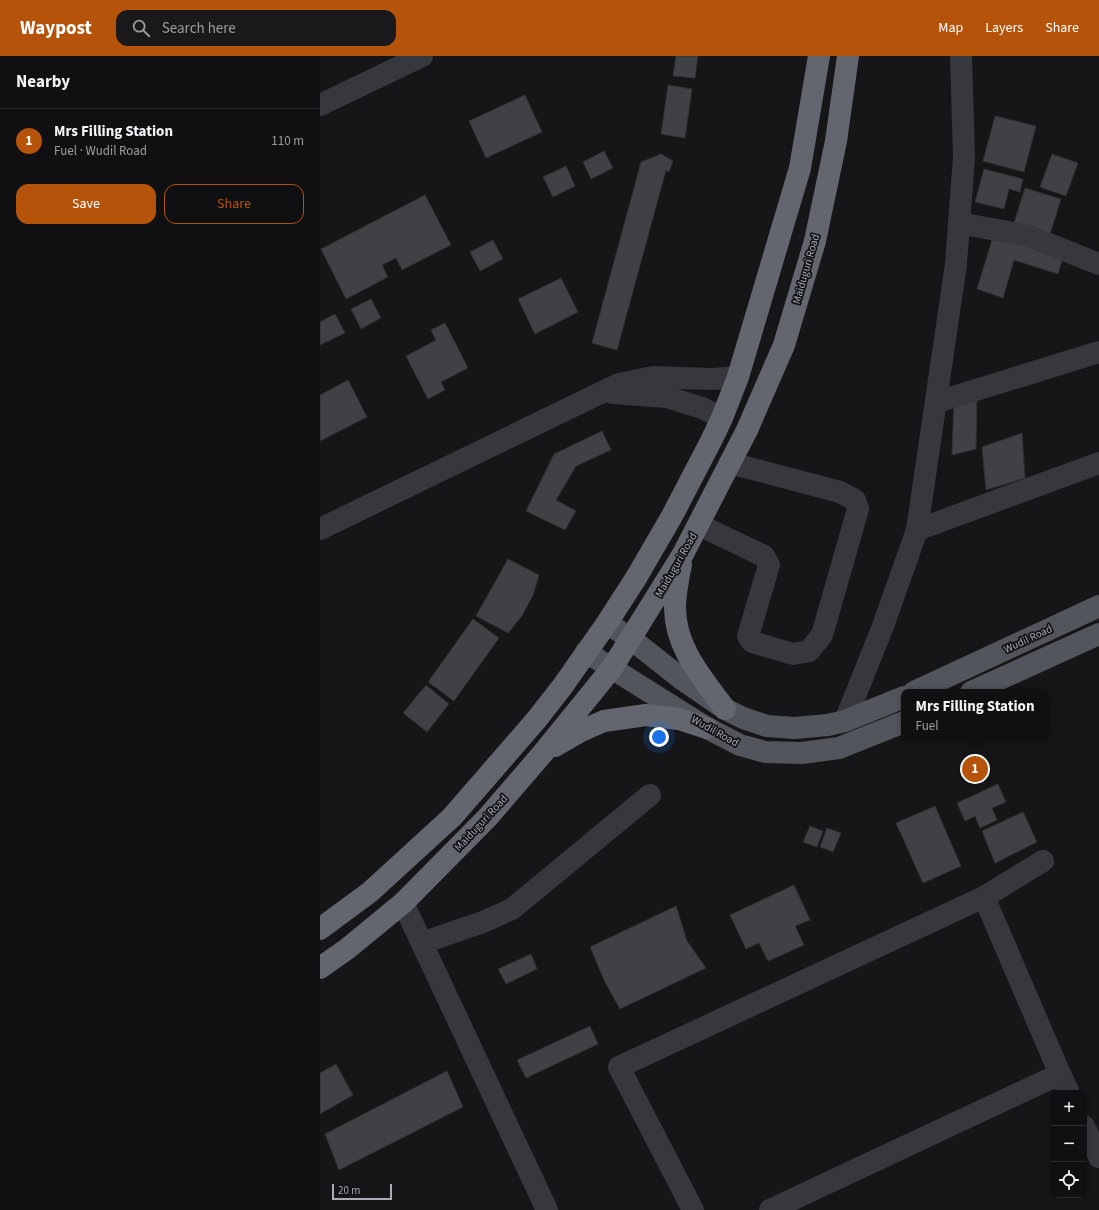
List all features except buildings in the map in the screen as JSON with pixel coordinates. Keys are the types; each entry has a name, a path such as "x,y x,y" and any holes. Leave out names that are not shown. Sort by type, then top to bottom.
{"highway":[{"path":"320,929 370,892 452,817 537,719 607,624 672,516 722,418 738,377 800,168 819,56"},
{"name":"Maiduguri Road","path":"320,968 347,949 403,903 487,818 612,668 683,554 747,430 784,345 815,241 836,141 848,56"},
{"path":"683,554 677,585 675,609 678,634 690,660 700,676 725,709"},
{"path":"543,752 581,731 604,721 646,715 678,719 708,728"}],"main road":[{"name":"Wudil Road","path":"920,689 1099,606"},
{"path":"607,624 630,639 683,680 725,709 742,718 767,726 794,728 828,726 846,721 901,698"},
{"path":"978,689 1099,634"},
{"name":"Wudil Road","path":"586,652 708,728 740,745 765,752 802,753 839,748 901,723"}],"street":[{"path":"320,105 422,56"},
{"path":"846,721 883,626 917,530 956,264 964,157 961,56"},
{"path":"959,223 1029,236 1099,264"},
{"path":"936,402 1099,352"},
{"path":"320,529 618,384 653,377 712,379 738,377"},
{"path":"602,392 667,397 702,408 722,418"},
{"path":"699,525 764,556 769,565 748,636 752,642 793,654 808,651 822,635 858,509 857,504 855,500 840,492 730,462"},
{"path":"917,530 1099,463"},
{"path":"422,943 483,922 512,909 650,795"},
{"path":"693,1210 619,1066 984,897 1043,861"},
{"path":"770,1210 1064,1084 984,897"},
{"path":"403,903 547,1210"},
{"path":"1087,1132 1099,1158"}],"place":[{"name":"Mrs Filling Station","path":"975,769"}]}
